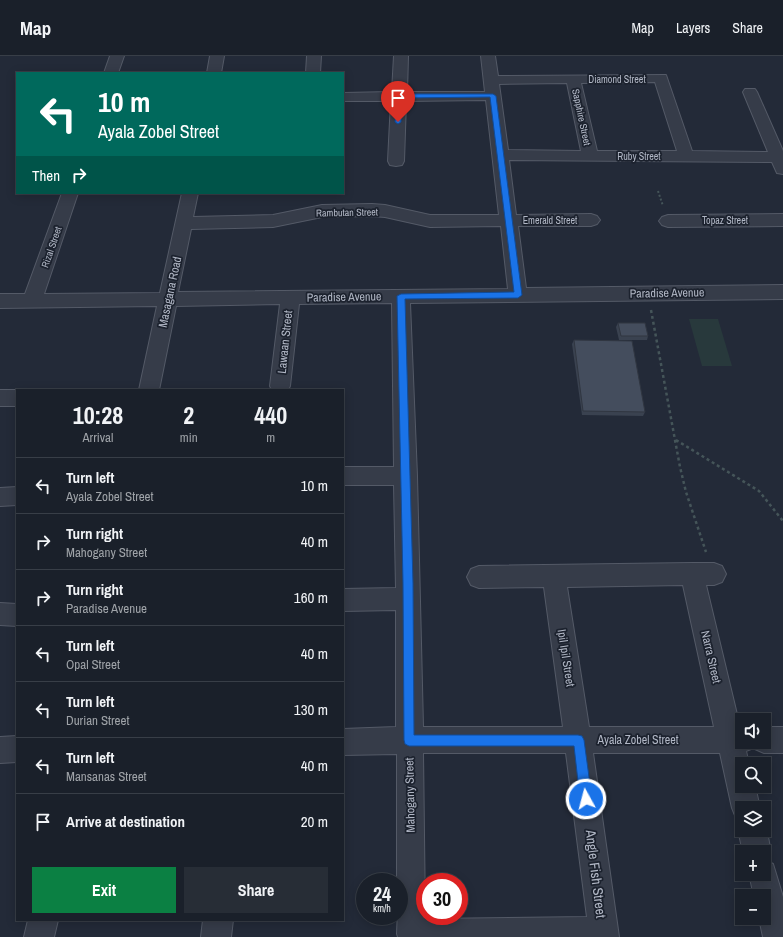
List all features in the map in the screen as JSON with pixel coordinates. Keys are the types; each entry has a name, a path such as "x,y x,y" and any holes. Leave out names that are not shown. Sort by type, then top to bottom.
{"street":[{"path":"111,72 117,56"},
{"path":"214,72 217,56"},
{"path":"313,72 314,56"},
{"path":"396,161 401,56"},
{"path":"488,56 518,295"},
{"name":"Diamond Street","path":"491,80 661,78 686,156"},
{"name":"Sapphire Street","path":"574,79 590,156"},
{"path":"750,92 780,164"},
{"path":"344,97 493,96"},
{"name":"Ruby Street","path":"501,156 686,156 780,164"},
{"name":"Rizal Street","path":"32,301 70,194"},
{"name":"Masagana Road","path":"149,389 190,194"},
{"name":"Rambutan Street","path":"185,223 273,221 322,211 372,210 430,221 509,220"},
{"name":"Emerald Street","path":"509,220 590,220"},
{"name":"Topaz Street","path":"668,220 783,220"},
{"name":"Paradise Avenue","path":"0,301 783,292"},
{"name":"Mahogany Street","path":"401,296 406,476 412,934 604,935"},
{"name":"Lawaan Street","path":"280,386 290,298"},
{"path":"0,398 16,398"},
{"path":"344,476 406,476"},
{"path":"0,496 16,496"},
{"path":"479,577 703,574"},
{"name":"Narra Street","path":"703,574 735,735"},
{"name":"Ipil Ipil Street","path":"554,576 578,740"},
{"path":"344,600 408,599"},
{"path":"0,614 16,615"},
{"name":"Ayala Zobel Street","path":"344,742 409,740 735,740"},
{"name":"Angle Fish Street","path":"578,740 604,935"},
{"path":"771,740 783,740"},
{"name":"Narra Street","path":"737,749 745,801"},
{"path":"0,750 16,750"},
{"path":"765,881 778,937"},
{"path":"39,937 43,921"},
{"path":"216,937 218,921"}],"path":[{"path":"648,293 703,574"},
{"path":"676,440 759,491 783,521"}],"shaded area":[{"path":"689,319 718,319 732,366 702,366"}],"building":[{"path":"618,323 645,323 648,336 621,336"},
{"path":"574,340 632,341 645,412 583,411"}],"route":[{"path":"398,122 399,96 493,96 518,295 401,296 408,583 409,740 578,740 586,799"}]}
